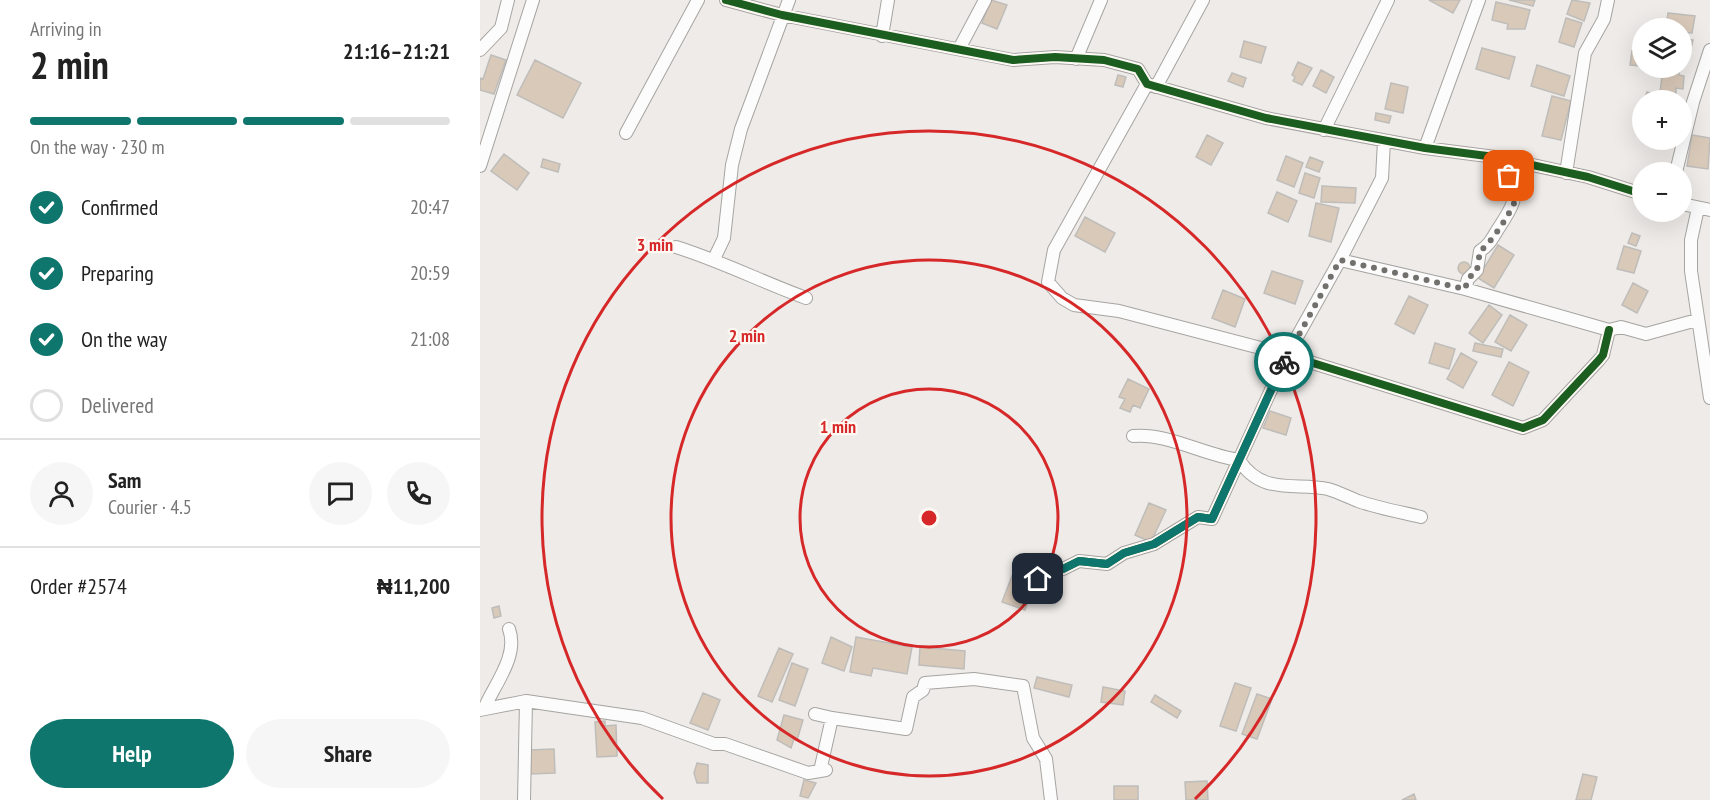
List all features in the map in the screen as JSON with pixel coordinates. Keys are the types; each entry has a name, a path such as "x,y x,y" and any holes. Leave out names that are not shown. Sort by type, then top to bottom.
{"street":[{"path":"480,50 501,28 508,0"},
{"path":"480,166 533,0"},
{"path":"626,133 698,0"},
{"path":"726,0 782,15 882,36 1013,60 1104,60 1138,69 1152,85 1266,118 1425,148 1495,157 1588,177 1632,191"},
{"path":"714,259 723,238 732,165 741,129 789,0"},
{"path":"882,36 888,0"},
{"path":"959,49 985,0"},
{"path":"1076,59 1101,0"},
{"path":"1203,0 1054,250 1048,282 1062,298 1074,305 1119,311 1287,355 1523,428 1533,427 1543,420 1599,360 1603,355 1609,330"},
{"path":"1324,129 1388,0"},
{"path":"1425,148 1479,0"},
{"path":"1566,173 1585,53 1604,19 1608,0"},
{"path":"1678,162 1693,102 1710,50"},
{"path":"1038,579 1044,569 1063,569 1079,561 1107,564 1124,553 1154,544 1198,517 1212,519 1287,355 1382,178 1384,141"},
{"path":"1465,289 1468,279 1477,270 1480,251 1490,245 1514,204 1517,194 1515,185 1495,157"},
{"path":"1704,209 1691,240 1697,320 1710,398"},
{"path":"676,247 714,259 771,286 806,298"},
{"path":"1340,260 1465,289 1609,330 1621,327 1646,334 1697,320"},
{"path":"1133,436 1163,436 1207,454 1239,460 1259,478 1275,485 1326,489 1358,501 1421,517"},
{"path":"482,710 509,660 513,639 509,630"},
{"path":"815,714 906,729 913,697 923,690 925,682 974,679 1023,686 1033,738 1046,759 1051,800"},
{"path":"482,710 526,701 642,718 808,773 823,770 832,718"},
{"path":"524,800 526,701"}],"building":[{"path":"991,0 1007,5 997,29 982,23"},
{"path":"1429,0 1460,0 1453,13"},
{"path":"1509,0 1535,0 1533,6"},
{"path":"1572,0 1590,3 1584,21 1567,14"},
{"path":"1496,2 1530,10 1525,29 1507,29 1508,24 1492,20"},
{"path":"1668,13 1695,16 1692,33 1692,18 1667,18"},
{"path":"1566,18 1582,23 1574,47 1559,42"},
{"path":"1244,41 1266,47 1261,63 1240,57"},
{"path":"1482,48 1515,57 1509,79 1476,69"},
{"path":"491,55 506,60 494,94 480,90 480,78 483,79"},
{"path":"535,60 581,83 563,118 517,95"},
{"path":"1298,62 1312,68 1302,85 1293,81 1295,77 1292,75"},
{"path":"1537,65 1570,76 1564,96 1531,86"},
{"path":"1321,70 1334,77 1326,93 1313,86"},
{"path":"1232,73 1246,78 1243,87 1228,81"},
{"path":"1118,75 1126,77 1123,87 1115,85"},
{"path":"1662,78 1684,78 1683,89 1660,90"},
{"path":"1391,83 1408,87 1403,113 1385,109"},
{"path":"1552,96 1571,101 1561,140 1542,136"},
{"path":"1376,113 1391,116 1389,123 1375,120"},
{"path":"1207,135 1223,143 1211,165 1196,157"},
{"path":"1692,135 1710,138 1708,169 1692,167 1692,162 1688,162 1690,150 1692,150"},
{"path":"504,154 529,173 517,190 491,171"},
{"path":"1286,156 1303,163 1294,187 1277,180"},
{"path":"1310,157 1323,162 1319,172 1306,167"},
{"path":"543,159 560,164 558,172 541,167"},
{"path":"1305,173 1320,178 1314,198 1299,193"},
{"path":"1322,186 1356,188 1355,203 1321,202"},
{"path":"1277,192 1297,201 1288,222 1268,213"},
{"path":"1316,203 1339,208 1331,242 1309,236"},
{"path":"1085,217 1115,233 1105,252 1075,236"},
{"path":"1632,233 1640,236 1636,246 1628,243"},
{"path":"1498,245 1514,255 1494,288 1478,278"},
{"path":"1624,246 1641,251 1634,273 1617,269"},
{"path":"1466,262 1470,268 1466,274 1462,274 1458,266"},
{"path":"1272,271 1303,281 1295,304 1264,293"},
{"path":"1633,283 1648,291 1637,313 1622,305"},
{"path":"1223,290 1245,299 1235,327 1212,318"},
{"path":"1409,296 1428,305 1414,334 1395,324"},
{"path":"1489,305 1502,315 1483,343 1469,333"},
{"path":"1510,315 1527,325 1511,351 1495,342"},
{"path":"1435,343 1455,349 1449,369 1429,363"},
{"path":"1475,343 1503,349 1501,357 1473,351"},
{"path":"1461,353 1477,362 1463,388 1447,379"},
{"path":"1509,362 1529,372 1513,406 1492,395"},
{"path":"1128,379 1149,389 1140,408 1133,405 1130,412 1120,408 1125,399 1119,397"},
{"path":"1270,411 1291,418 1286,435 1263,428"},
{"path":"1149,503 1166,510 1151,542 1135,535"},
{"path":"1012,576 1034,584 1025,610 1002,602"},
{"path":"499,606 501,616 494,618 492,608"},
{"path":"831,637 852,647 844,671 822,663"},
{"path":"856,637 912,647 907,674 873,668 871,676 850,672"},
{"path":"920,647 965,651 964,669 919,665"},
{"path":"779,648 793,654 772,702 758,696"},
{"path":"792,663 808,669 795,706 779,700"},
{"path":"1037,677 1072,685 1069,697 1034,688"},
{"path":"1235,683 1251,688 1236,731 1220,726"},
{"path":"1103,687 1125,691 1123,705 1101,702"},
{"path":"703,693 720,700 708,730 690,723"},
{"path":"1257,694 1272,699 1257,739 1242,734"},
{"path":"1155,695 1181,711 1177,718 1151,702"},
{"path":"784,715 803,720 797,740 794,739 791,748 777,740"},
{"path":"605,721 605,726 616,725 617,756 597,757 595,722"},
{"path":"554,749 555,773 530,774 530,750"},
{"path":"697,763 708,765 708,783 697,783 694,773"},
{"path":"1583,774 1597,777 1591,800 1576,800"},
{"path":"804,780 816,783 808,798 800,796"},
{"path":"1207,781 1208,800 1186,800 1185,782"},
{"path":"1114,786 1138,786 1138,800 1114,800"},
{"path":"1414,794 1416,800 1402,800"}],"cycle path":[{"path":"726,0 782,15 1013,60 1055,57 1104,60 1138,69 1147,84 1266,118 1425,148 1495,157 1588,177 1632,191"},
{"path":"1038,579 1044,569 1063,569 1079,561 1107,564 1124,553 1154,544 1198,517 1212,519 1287,355 1523,428 1543,420 1599,360 1603,355 1609,330"}],"way so far":[{"path":"1284,362 1340,260 1465,289 1468,279 1477,270 1480,251 1490,245 1514,204 1517,194 1515,185 1509,176"}],"route":[{"path":"1038,579 1044,569 1051,570 1057,567 1063,569 1079,561 1107,564 1124,553 1154,544 1198,517 1212,519 1284,362"}]}
